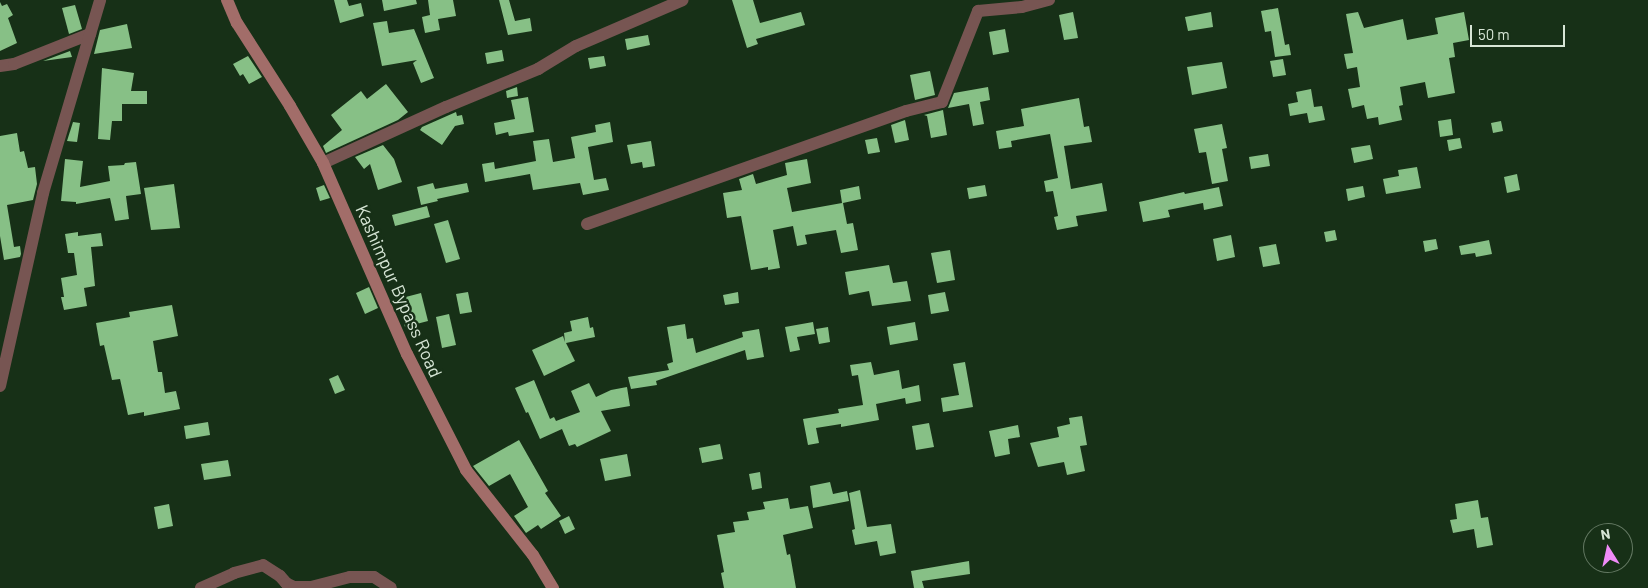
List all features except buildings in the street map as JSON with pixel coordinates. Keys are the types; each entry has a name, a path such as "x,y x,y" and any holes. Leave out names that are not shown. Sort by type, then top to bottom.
{"main road":[{"name":"Kashimpur Bypass Road","path":"227,0 237,23 290,106 323,163 407,354 466,470 533,555 553,588"}],"street":[{"path":"0,386 43,193 100,0"},
{"path":"323,163 446,107 538,69 576,46 683,0"},
{"path":"587,224 906,111 942,102 978,11 1022,7 1049,0"},
{"path":"0,66 14,64 90,34"},
{"path":"201,588 234,572 263,565 294,587 326,584 350,577 374,577 391,588"}]}
